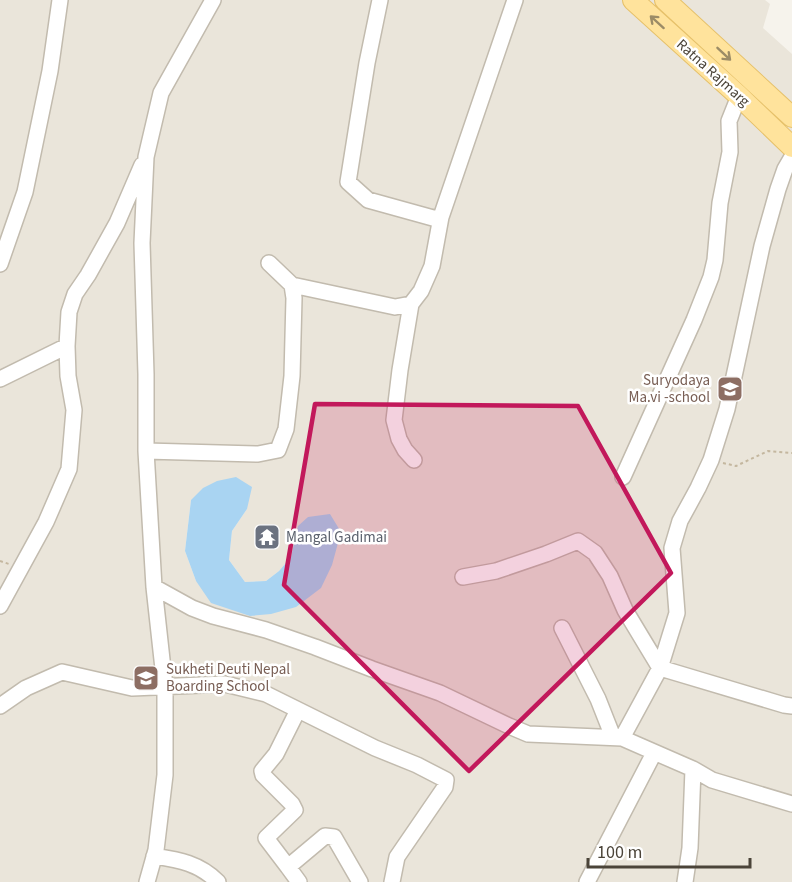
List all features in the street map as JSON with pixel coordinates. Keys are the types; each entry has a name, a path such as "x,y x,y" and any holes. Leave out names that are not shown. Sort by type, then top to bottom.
{"main road":[{"name":"Ratna Rajmarg","path":"633,0 792,147"},
{"name":"Ratna Rajmarg","path":"665,0 790,111"}],"street":[{"path":"0,264 25,192 51,71 60,0"},
{"path":"147,882 160,822 165,775 165,687 154,587 146,452 142,243 146,157 161,93 213,0"},
{"path":"380,0 367,63 348,182 368,200 433,218 441,217"},
{"path":"414,460 399,439 394,420 411,304 422,291 432,266 441,217 515,0"},
{"path":"623,477 711,277 715,260 720,203 730,152 729,121 739,96"},
{"path":"774,129 790,111"},
{"path":"0,606 46,522 69,469 74,410 68,376 69,312 75,294 117,223 146,157"},
{"path":"617,738 660,668 677,613 672,548 680,521 711,460 727,409 762,246 778,189 792,157"},
{"path":"269,262 292,285 395,307 411,304"},
{"path":"146,452 258,454 278,450 286,429 292,376 294,298 292,285"},
{"path":"0,379 67,346"},
{"path":"463,577 496,571 578,541 595,554 610,576 625,610 660,668 792,706"},
{"path":"154,587 192,608 213,616 315,646 440,693 528,734 617,738 693,769 712,780 792,804"},
{"path":"562,628 617,738"},
{"path":"0,706 26,687 62,672 132,688 225,684 266,694 446,780 445,787 397,857 392,882"},
{"path":"298,710 276,754 262,771 263,775 294,807 295,810 266,838 299,882"},
{"path":"587,882 654,753"},
{"path":"685,882 690,848 693,769"},
{"path":"288,867 325,836 334,837 360,882"},
{"path":"154,856 182,860 210,874 218,882"}],"path":[{"path":"711,460 736,466 768,451 792,453"}],"highlighted area":[{"path":"315,404 578,406 671,573 469,771 284,585"}],"shaded area":[{"path":"0,0 765,0 770,4 763,28 792,54 792,882 0,882","holes":["191,500 247,509 232,531 229,560 245,582 266,581 291,557 298,527 296,607 196,581 185,551"]}],"water":[{"path":"236,477 252,487 247,509 232,531 229,560 245,582 266,581 279,571 291,557 298,526 308,517 330,514 341,532 332,565 321,588 296,607 271,614 250,616 211,603 196,581 185,551 191,500 203,488 217,481"}],"place":[{"name":"Suryodaya Ma.vi -school","path":"730,389"},
{"name":"Mangal Gadimai","path":"267,537"},
{"name":"Sukheti Deuti Nepal Boarding School","path":"146,678"}]}
